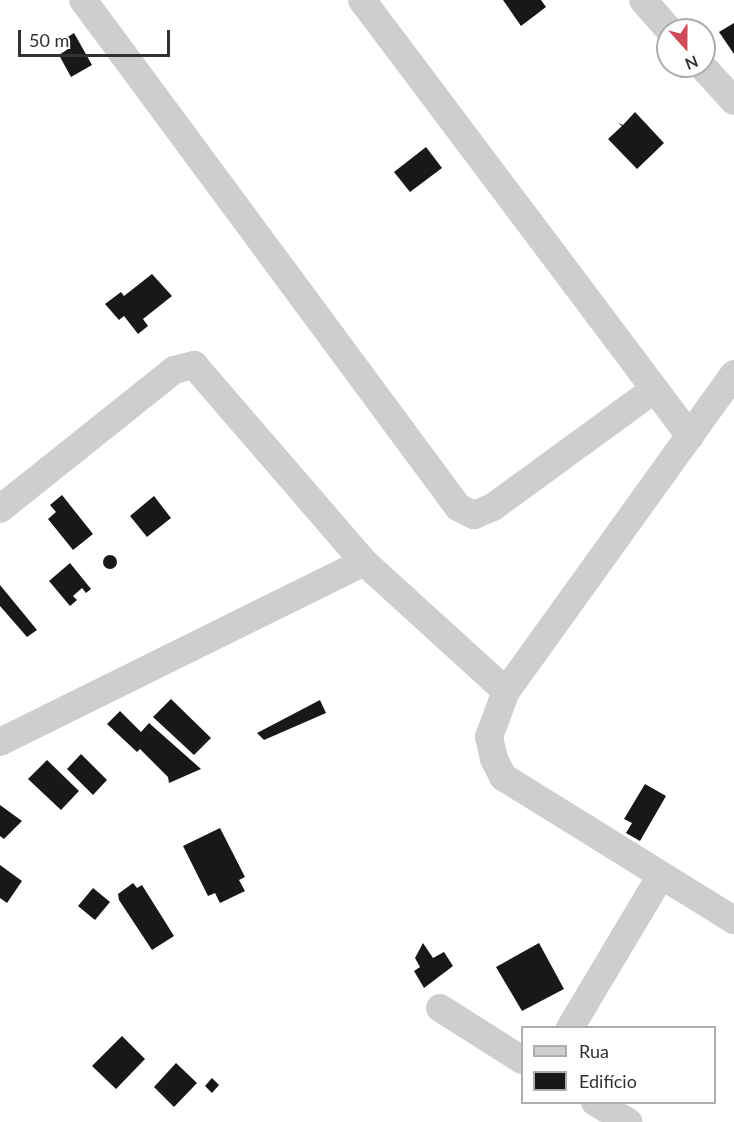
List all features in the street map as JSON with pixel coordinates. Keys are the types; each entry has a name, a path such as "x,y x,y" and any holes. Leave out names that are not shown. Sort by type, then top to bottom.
{"street":[{"path":"83,0 458,507 474,515 493,507 655,389"},
{"path":"362,0 690,436"},
{"path":"713,78 734,101"},
{"path":"0,509 174,370 194,364 364,561 506,691"},
{"path":"734,374 506,691 489,737 494,759 503,777 660,877 734,920"},
{"path":"0,742 364,561"},
{"path":"571,1026 660,877"},
{"path":"440,1008 521,1059"},
{"path":"598,1104 628,1122"}],"building":[{"path":"503,0 541,0 546,7 521,26"},
{"path":"734,23 734,54 719,32"},
{"path":"74,33 92,65 71,77 59,55 68,49 63,40"},
{"path":"635,112 664,143 637,169 608,139 622,126 618,123 623,125"},
{"path":"426,147 442,168 410,192 394,172"},
{"path":"152,274 172,296 143,319 148,326 138,334 124,316 119,320 105,304 121,292 124,296"},
{"path":"62,495 93,534 73,550 48,519 56,512 50,505"},
{"path":"154,496 171,518 147,537 130,516"},
{"path":"107,555 113,555 117,562 113,569 107,569 103,565 103,559"},
{"path":"70,563 91,589 86,593 82,588 73,596 77,600 70,606 49,581"},
{"path":"0,585 37,630 27,637 0,606"},
{"path":"171,699 211,738 194,755 153,717"},
{"path":"320,700 326,713 264,740 257,733"},
{"path":"120,711 141,732 149,723 201,769 169,783 168,777 140,749 137,752 107,724"},
{"path":"81,754 107,780 93,795 67,769"},
{"path":"47,760 79,791 61,810 28,779"},
{"path":"645,784 666,796 640,841 626,833 632,823 624,819"},
{"path":"0,805 22,821 4,839 0,836"},
{"path":"220,828 245,877 239,880 245,891 220,903 215,893 208,896 183,846"},
{"path":"0,865 22,881 7,903 0,898"},
{"path":"133,883 137,888 142,885 174,936 152,950 119,900 118,894"},
{"path":"93,888 110,902 95,920 78,906"},
{"path":"423,943 433,958 444,952 453,966 424,988 414,971 420,967 415,958"},
{"path":"539,943 564,989 522,1011 496,967"},
{"path":"122,1036 145,1059 116,1089 92,1066"},
{"path":"176,1063 197,1083 174,1107 154,1087"},
{"path":"212,1078 219,1085 212,1093 205,1086"}]}
